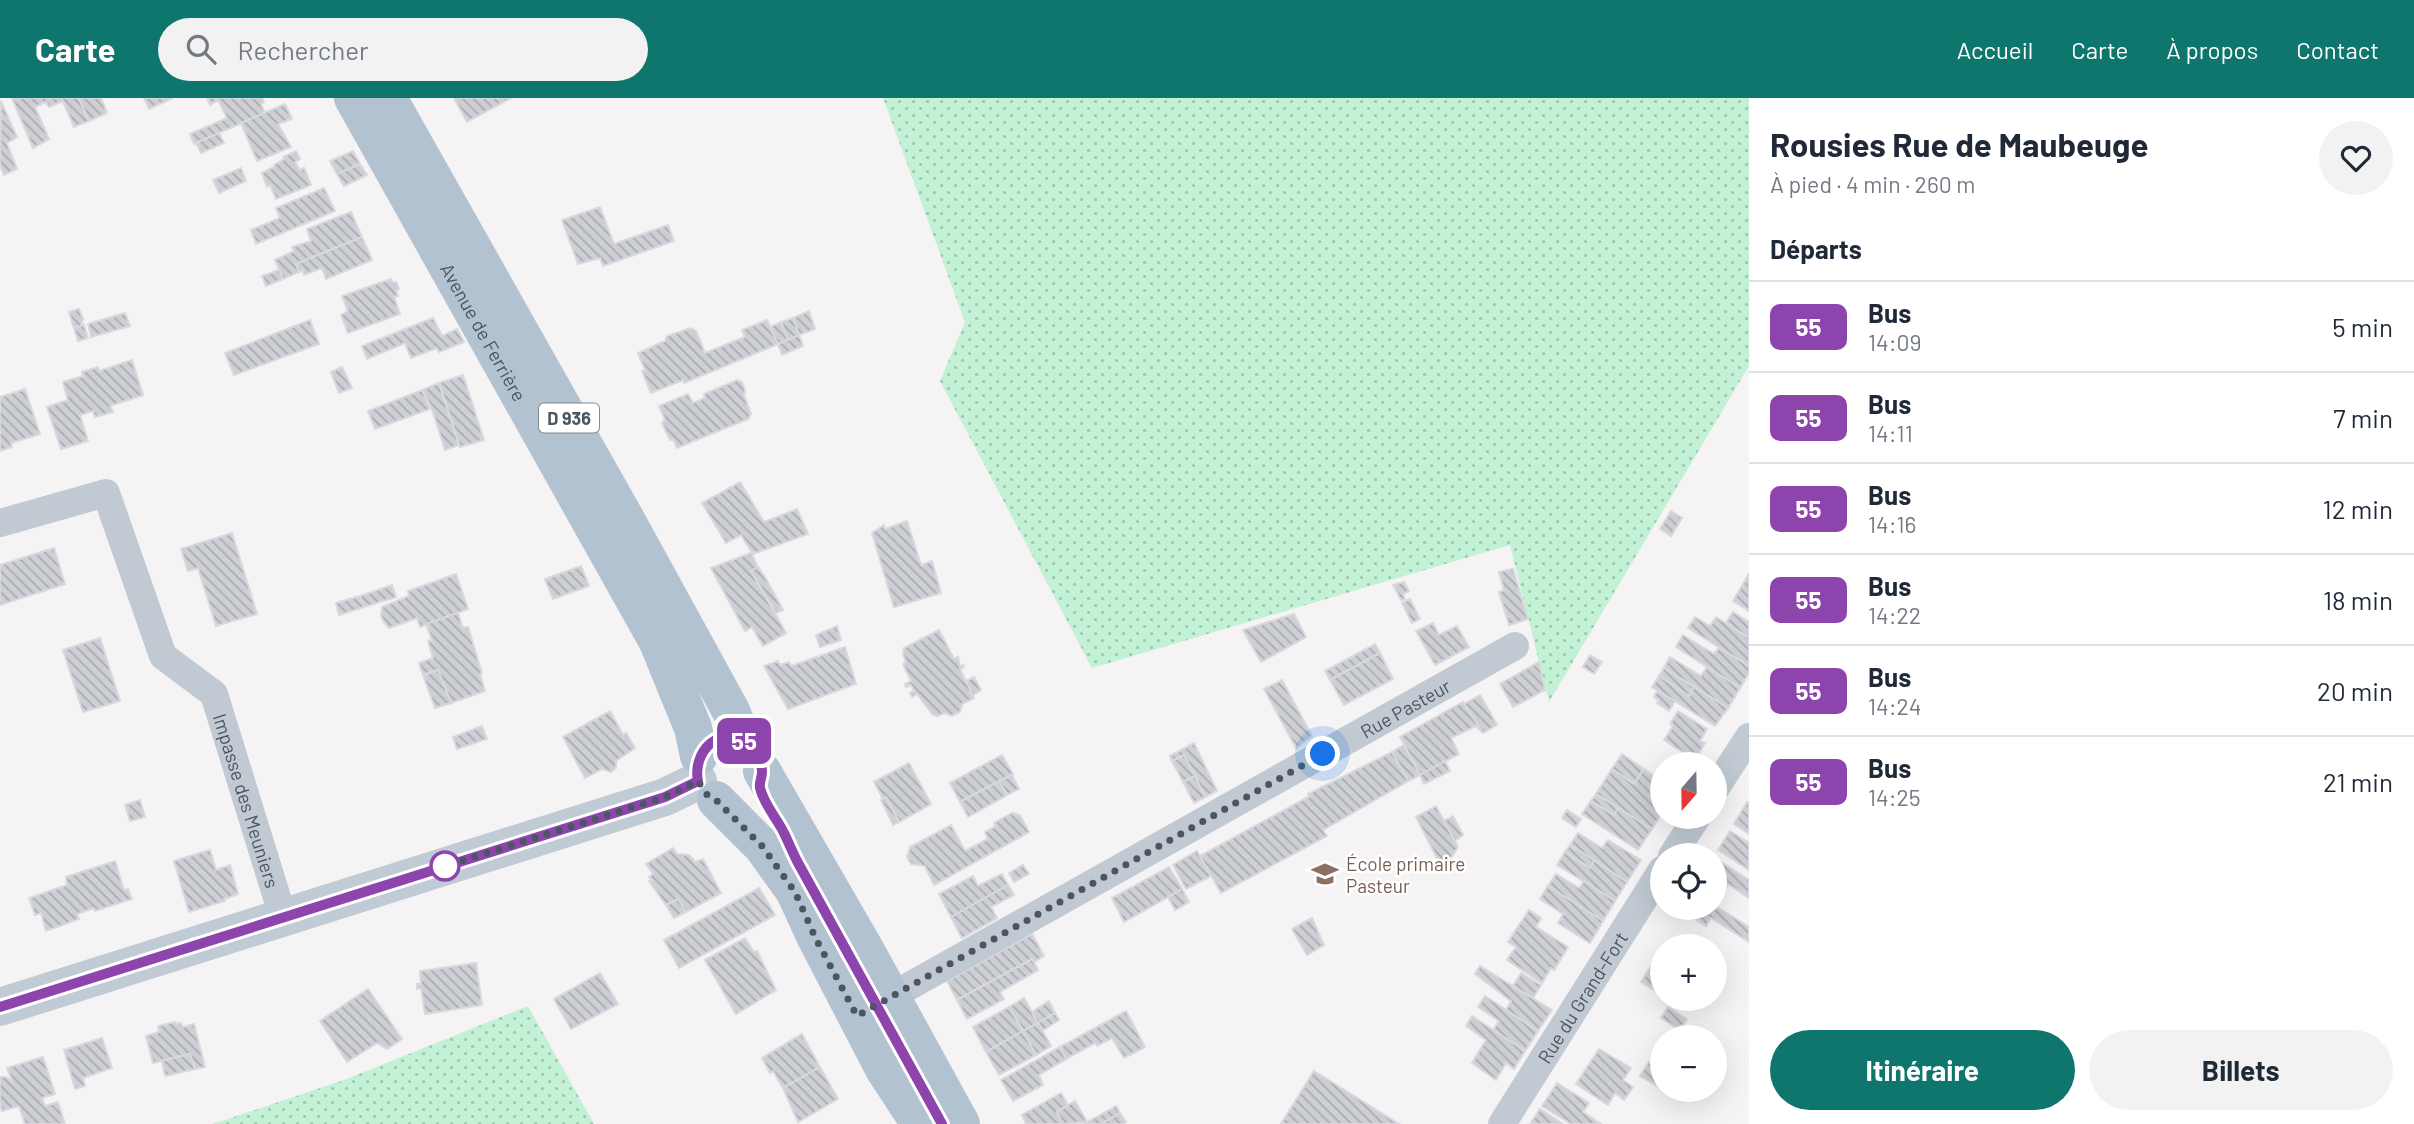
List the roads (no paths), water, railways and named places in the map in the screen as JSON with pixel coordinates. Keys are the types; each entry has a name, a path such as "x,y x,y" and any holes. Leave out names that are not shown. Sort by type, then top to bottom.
{"main road":[{"name":"Avenue de Ferrière","path":"353,98 658,642 693,728 704,779"},
{"name":"Avenue de Ferrière","path":"388,98 624,516 753,756 961,1124"},
{"path":"704,779 725,803 745,799 759,784 753,756 723,738 705,748 704,779 762,846 795,892 816,939 884,1069 920,1124"}],"street":[{"name":"Impasse des Meuniers","path":"0,523 106,493 163,656 214,694 283,917"},
{"name":"Rue Pasteur","path":"857,1016 1516,646"},
{"path":"1727,771 1749,737"},
{"path":"0,1007 665,797 704,779"},
{"name":"Rue du Grand-Fort","path":"1502,1124 1650,889"}],"place":[{"name":"École primaire Pasteur","path":"1325,874"}]}
